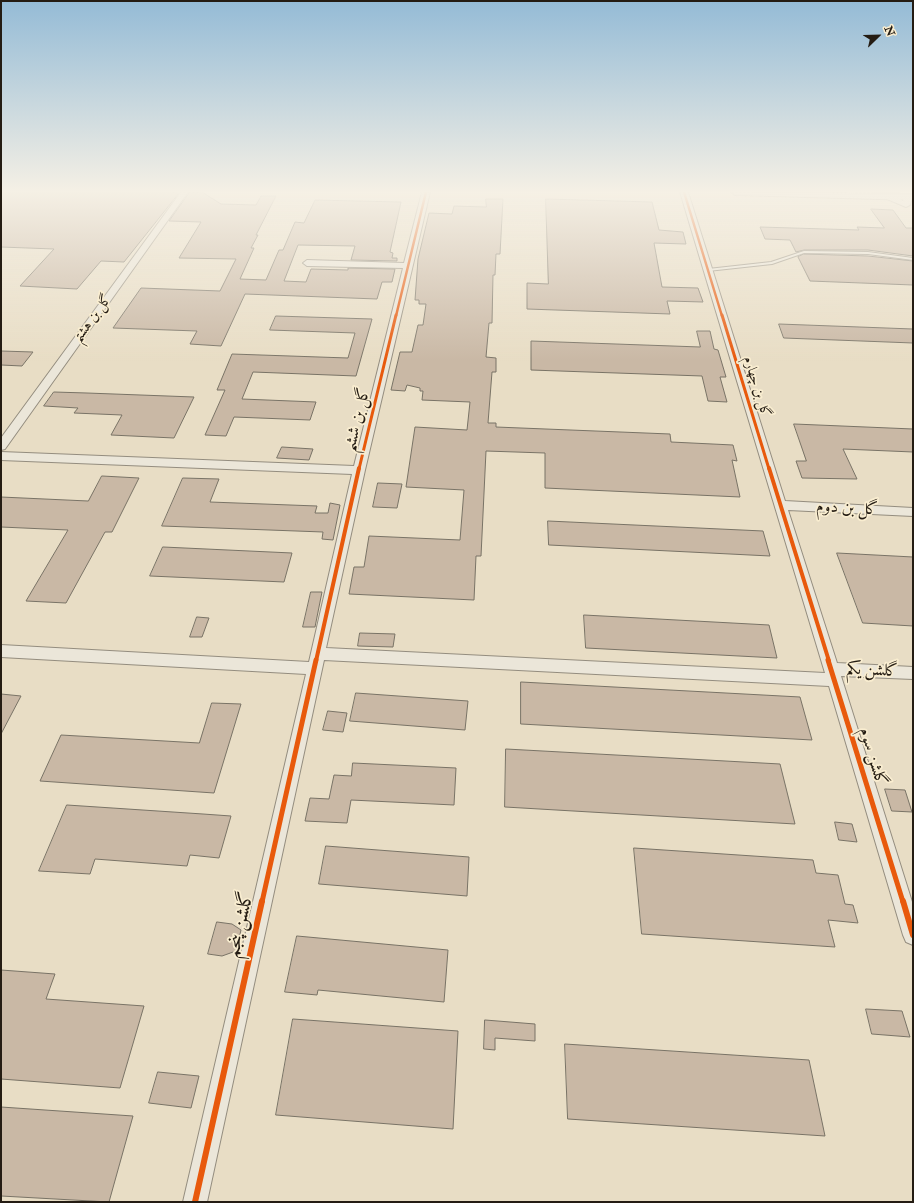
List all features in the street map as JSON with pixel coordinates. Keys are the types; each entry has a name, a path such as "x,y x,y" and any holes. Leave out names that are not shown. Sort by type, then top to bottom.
{"street":[{"name":"گل بن هشتم","path":"1,446 144,248"},
{"name":"گل بن ششم","path":"316,661 359,470 413,248"},
{"name":"گل بن چهارم","path":"701,248 805,588"},
{"path":"307,263 409,266"},
{"path":"1,456 359,470"},
{"name":"گل بن دوم","path":"780,506 913,512"},
{"name":"گلشن سوم","path":"805,588 913,935"},
{"name":"گلشن یکم","path":"1,651 316,661 833,674 913,673"},
{"name":"گلشن پنجم","path":"195,1202 316,661"}],"lane":[{"path":"708,270 772,264 804,252 868,253 913,259"}],"building":[{"path":"31,248 135,248 124,262 101,261 77,289 20,286 54,249"},
{"path":"185,248 254,248 240,279 266,280 279,250 283,250 284,248 297,248 284,281 306,282 311,269 395,269 392,282 382,282 377,299 245,294 221,346 190,344 197,331 113,328 141,288 220,291 236,259 179,258"},
{"path":"354,248 391,248 390,252 393,253 392,258 397,258 397,261 351,260"},
{"path":"421,248 500,248 500,254 496,254 495,275 493,275 492,323 489,323 486,357 496,358 496,372 492,372 488,423 496,423 496,427 670,434 671,442 733,445 737,461 732,460 740,497 545,488 545,453 486,451 481,556 476,556 474,600 349,594 354,567 364,567 369,536 460,540 464,490 406,487 415,427 467,430 470,402 422,400 423,391 420,391 420,388 407,385 405,391 391,390 400,352 412,352 418,325 423,325 426,304 419,304 419,300 415,300 418,259"},
{"path":"547,248 655,248 662,287 698,288 703,302 667,301 670,314 527,309 527,283 548,284"},
{"path":"794,248 913,248 913,256 868,250 804,250 796,252"},
{"path":"804,254 868,256 913,261 913,285 810,281 798,257"},
{"path":"276,316 372,319 356,376 253,372 242,399 316,402 310,420 234,417 226,436 205,435 225,390 217,390 232,354 348,358 355,333 270,330"},
{"path":"779,324 913,329 913,343 784,338"},
{"path":"697,331 710,331 714,349 718,350 726,377 720,377 727,402 708,401 702,376 531,370 531,341 700,347"},
{"path":"1,351 33,352 22,366 1,365"},
{"path":"54,392 194,397 174,438 111,435 122,415 74,413 78,408 44,406"},
{"path":"794,424 913,429 913,452 843,449 857,479 802,478 796,461 806,461"},
{"path":"282,447 313,449 309,460 277,458"},
{"path":"102,476 139,478 112,532 105,532 66,603 26,601 68,530 1,527 1,497 88,501"},
{"path":"183,478 219,479 210,502 317,506 315,513 328,513 330,503 340,505 333,540 322,539 323,532 162,526"},
{"path":"378,483 402,484 397,508 373,507"},
{"path":"548,521 763,531 770,556 549,545"},
{"path":"163,547 292,553 284,582 150,576"},
{"path":"837,553 913,557 913,626 863,623"},
{"path":"311,592 322,592 315,627 303,627"},
{"path":"584,615 769,625 777,658 586,648"},
{"path":"197,617 209,618 202,637 190,637"},
{"path":"360,633 395,634 393,647 358,646"},
{"path":"521,682 800,697 812,740 521,724"},
{"path":"356,693 468,701 465,730 350,721"},
{"path":"1,694 21,696 1,734"},
{"path":"212,703 241,704 214,793 40,781 61,735 199,743"},
{"path":"328,711 347,713 343,732 323,730"},
{"path":"506,749 780,764 795,824 505,807"},
{"path":"353,763 456,768 454,805 351,800 347,823 305,821 310,798 329,799 334,775 351,776"},
{"path":"885,789 905,790 912,812 892,811"},
{"path":"67,805 231,816 219,858 190,855 187,866 95,859 90,874 39,871"},
{"path":"835,822 852,824 857,842 839,840"},
{"path":"326,846 469,857 467,896 319,884"},
{"path":"634,848 813,860 816,873 838,875 845,904 853,905 858,923 828,920 835,947 642,934"},
{"path":"217,922 232,924 241,930 236,951 222,956 208,954"},
{"path":"297,936 448,950 444,1002 318,990 317,995 285,992"},
{"path":"1,970 55,974 46,999 144,1006 120,1088 1,1079"},
{"path":"866,1009 902,1011 910,1037 872,1034"},
{"path":"293,1019 458,1031 453,1129 276,1115"},
{"path":"485,1020 535,1024 535,1041 495,1038 495,1050 484,1049"},
{"path":"565,1044 809,1060 825,1136 568,1119"},
{"path":"158,1072 199,1076 191,1108 149,1103"},
{"path":"1,1107 133,1116 109,1202 1,1196"}],"cycle path":[{"path":"195,1202 359,470 412,248"},
{"path":"701,248 913,935"}]}
